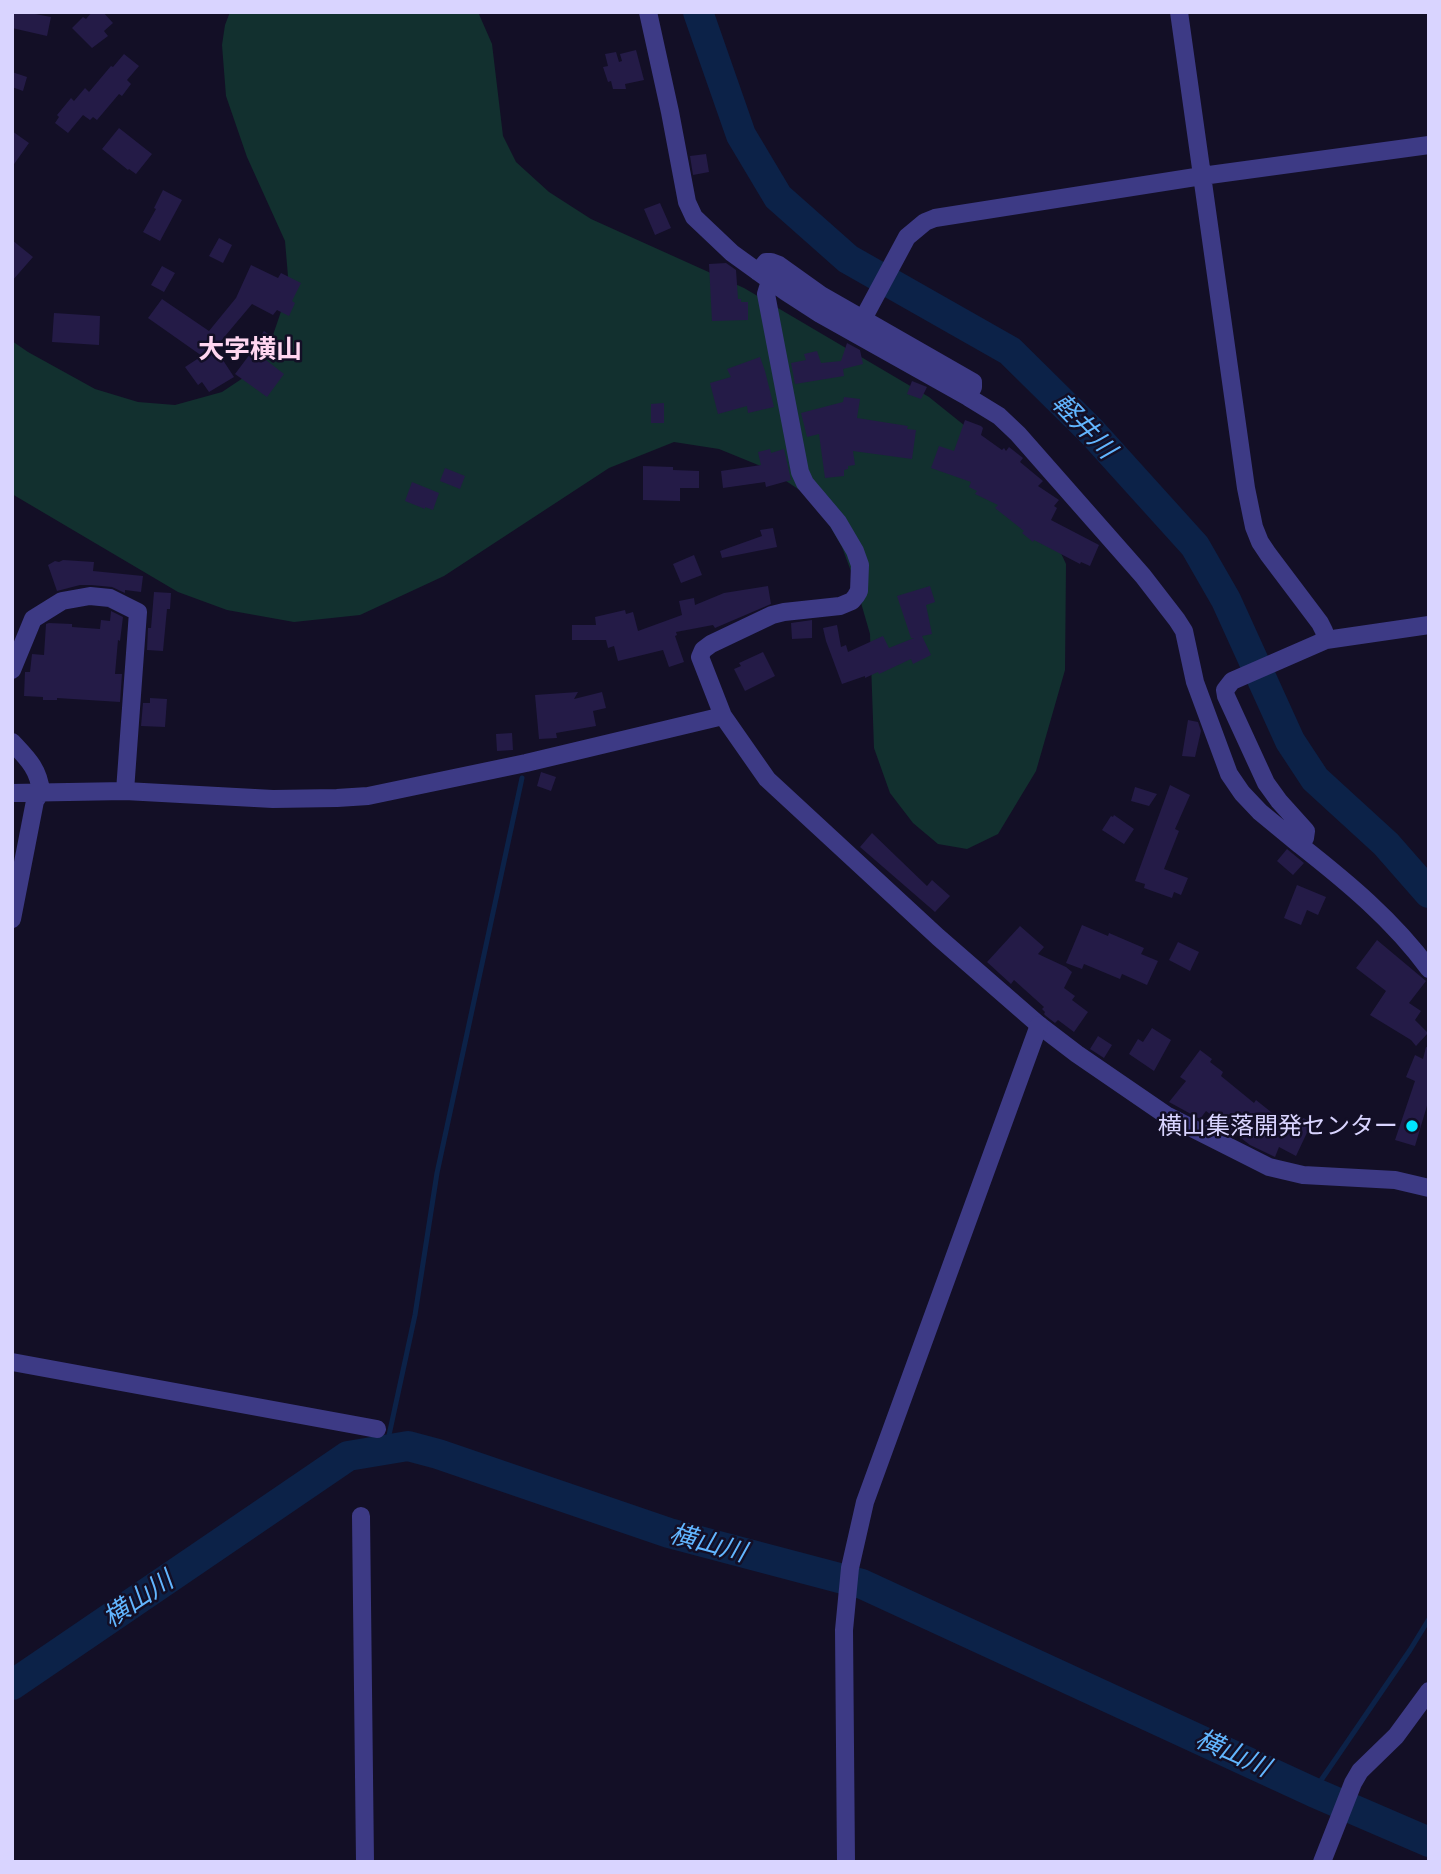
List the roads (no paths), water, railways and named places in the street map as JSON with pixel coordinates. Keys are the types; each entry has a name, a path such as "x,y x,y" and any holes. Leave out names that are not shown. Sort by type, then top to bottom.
{"street":[{"path":"648,12 687,202 694,218 732,253 820,314 968,397 999,416 1018,434 1143,576 1184,631 1195,682 1229,774 1242,793 1260,812 1354,887 1415,949 1429,969"},
{"path":"1179,12 1246,488 1254,527 1268,554 1320,623 1326,640"},
{"path":"867,311 907,237 918,226 935,218 1202,176 1429,145"},
{"path":"968,397 973,382 867,311 821,295 779,265 766,262 766,294 800,471 805,483 838,522 855,551 860,565 859,591 852,601 840,606 772,615 703,650 700,657 723,716 767,779 938,937 1039,1025 1166,1115 1257,1162 1280,1170 1303,1175 1395,1180 1429,1188"},
{"path":"12,670 33,619 62,601 90,596 110,598 138,612 125,791"},
{"path":"1300,845 1306,831 1266,783 1225,690 1232,681 1326,640 1429,625"},
{"path":"12,793 125,791 273,799 368,796 526,763 723,716"},
{"path":"12,742 36,769 41,792 35,802 12,919"},
{"path":"846,1862 846,1593 865,1502 1039,1025"},
{"path":"12,1362 377,1429"},
{"path":"361,1516 365,1862"},
{"path":"1322,1862 1350,1787 1360,1771 1396,1736 1429,1691"}],"waterway":[{"name":"軽井川","path":"698,12 741,135 778,197 848,259 1010,351 1092,432 1195,546 1226,600 1290,741 1315,779 1386,844 1429,893"},
{"path":"386,1449 415,1315 437,1173 522,778"},
{"name":"横山川","path":"12,1685 348,1456 408,1446 669,1533 862,1584 1313,1792 1429,1842"},
{"path":"1313,1792 1429,1619"}],"place":[{"name":"横山集落開発センター","path":"1412,1126"}],"district":[{"name":"大字横山","path":"250,349"}]}
